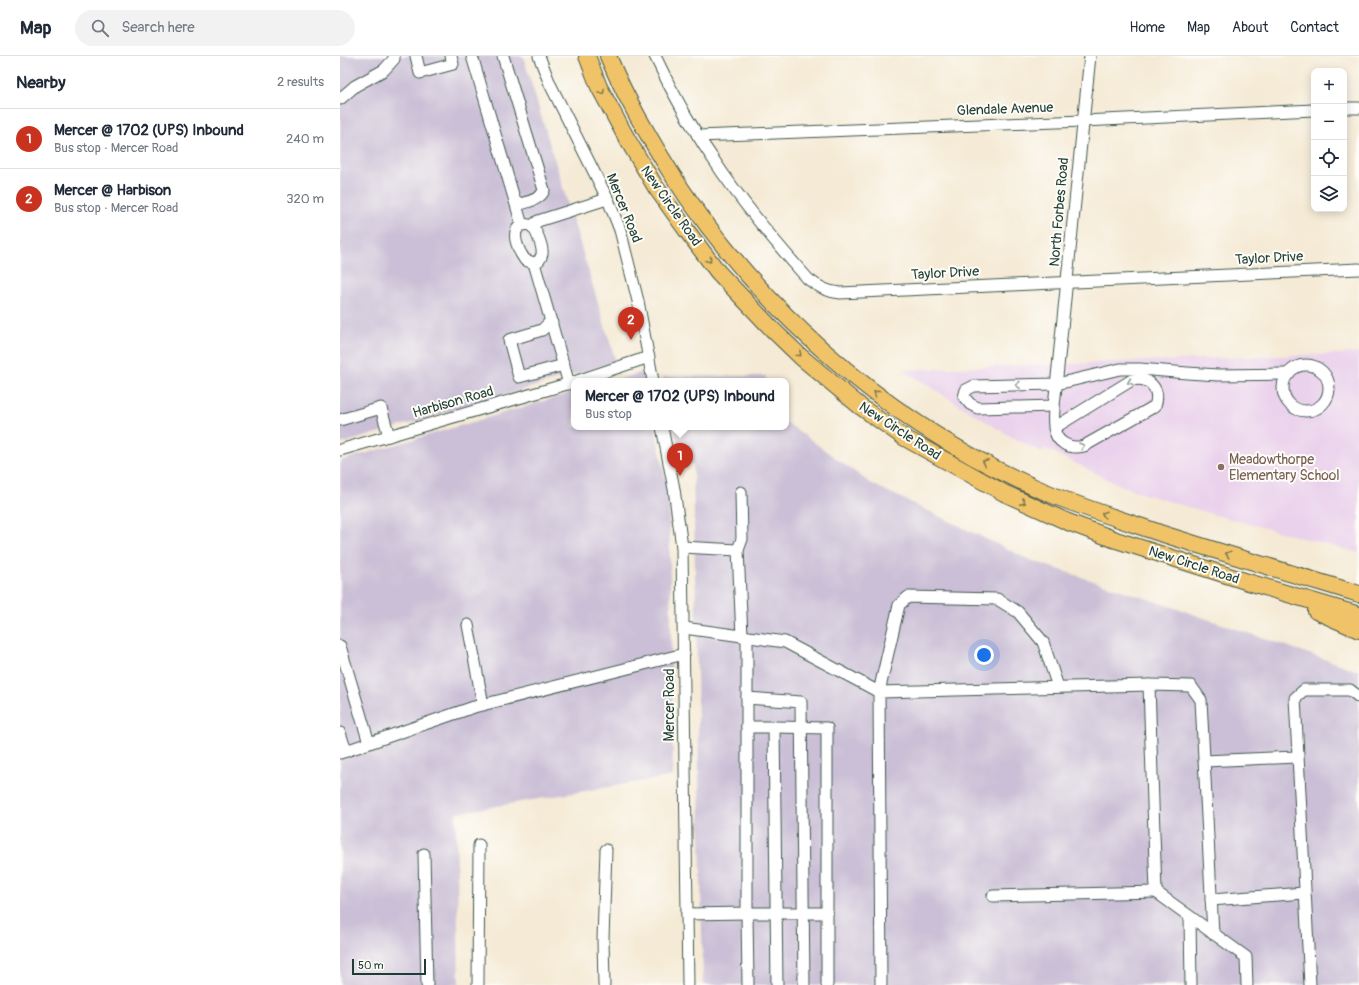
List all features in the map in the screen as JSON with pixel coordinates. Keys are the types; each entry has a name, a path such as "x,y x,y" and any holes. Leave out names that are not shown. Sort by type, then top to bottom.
{"highway":[{"name":"New Circle Road","path":"587,56 599,86 626,137 655,186 718,272 801,357 861,406 905,438 1004,493 1037,509 1116,540 1248,582 1359,615"},
{"name":"New Circle Road","path":"608,56 631,104 661,157 683,192 712,232 768,298 838,363 876,394 921,425 962,450 1054,496 1128,522 1359,594"},
{"path":"1247,560 1359,584"},
{"path":"1248,582 1359,630"}],"street":[{"path":"340,99 355,86 384,70 394,59 394,56"},
{"path":"416,56 420,73 453,64 451,56"},
{"path":"472,56 517,205 527,225 536,231 542,252 539,260 534,263"},
{"path":"504,56 544,190 543,193 536,198 517,205"},
{"name":"Mercer Road","path":"539,56 550,84 607,199 620,230 638,301 652,378"},
{"name":"Taylor Drive","path":"655,56 670,88 698,136 710,156 742,201 808,279 817,287 830,292 840,293 1359,269"},
{"name":"North Forbes Road","path":"1054,428 1054,406 1068,282 1090,56"},
{"path":"1347,108 1359,108"},
{"name":"Glendale Avenue","path":"698,136 1083,121 1311,110"},
{"path":"534,263 525,260 518,247 515,233 517,229 607,199"},
{"path":"534,263 564,365 571,378"},
{"path":"552,323 548,324 542,330 509,340 519,377 564,365"},
{"name":"Harbison Road","path":"585,378 649,357"},
{"path":"1054,406 978,408 970,404 964,396 966,390 974,386 1057,384 1120,369 1218,374 1289,374 1294,369 1301,366 1309,366 1322,372 1327,378 1329,386 1328,393 1320,406 1314,410 1307,411 1293,407 1288,402 1284,395 1284,388 1285,380 1289,374"},
{"path":"1132,380 1146,380 1150,383 1156,395 1157,400 1154,406 1084,446 1076,448 1061,442 1056,435 1054,428 1132,380"},
{"name":"Harbison Road","path":"340,450 571,383"},
{"path":"340,420 381,408 389,436"},
{"name":"Mercer Road","path":"663,430 674,488 682,547 688,985"},
{"path":"741,492 742,539 738,550 747,698 748,985"},
{"path":"682,547 738,550"},
{"path":"881,985 879,692 899,605 908,597 997,599 1018,612 1043,642 1058,687"},
{"path":"468,625 483,705"},
{"path":"684,628 785,642 879,692 1149,685 1191,686 1201,700 1213,934"},
{"path":"340,646 369,744"},
{"path":"340,733 343,752 483,705 684,654"},
{"path":"1149,685 1156,892"},
{"path":"1310,985 1295,698 1304,690 1350,690 1359,697"},
{"path":"747,698 801,702 804,985"},
{"path":"747,726 827,728 827,985"},
{"path":"774,727 777,985"},
{"path":"1204,761 1297,757"},
{"path":"478,985 479,845"},
{"path":"604,985 603,939 606,850"},
{"path":"424,854 427,985"},
{"path":"993,896 1156,892 1246,957 1247,985"},
{"path":"1212,900 1304,893"},
{"path":"687,914 776,912 804,914 827,913"},
{"path":"1190,917 1191,985"}],"shaded area":[{"path":"340,56 523,56 616,362 340,444"},
{"name":"Meadowthorpe Elementary School","path":"1359,353 1359,553 1212,514 1141,493 1111,481 1045,448 1041,452 1003,432 903,370"},
{"path":"643,372 644,378 623,378"},
{"path":"766,376 766,378 663,378"},
{"path":"571,393 571,430 656,430 669,497 673,776 456,813 459,985 340,985 340,461"},
{"path":"789,424 870,483 1030,560 1359,671 1359,985 703,985 693,464 683,464 675,430 789,430"}],"place":[{"name":"Mercer @ Harbison","path":"631,340"},
{"name":"Meadowthorpe Elementary School","path":"1221,467"},
{"name":"Mercer @ 1702 (UPS) Inbound","path":"680,476"}]}
